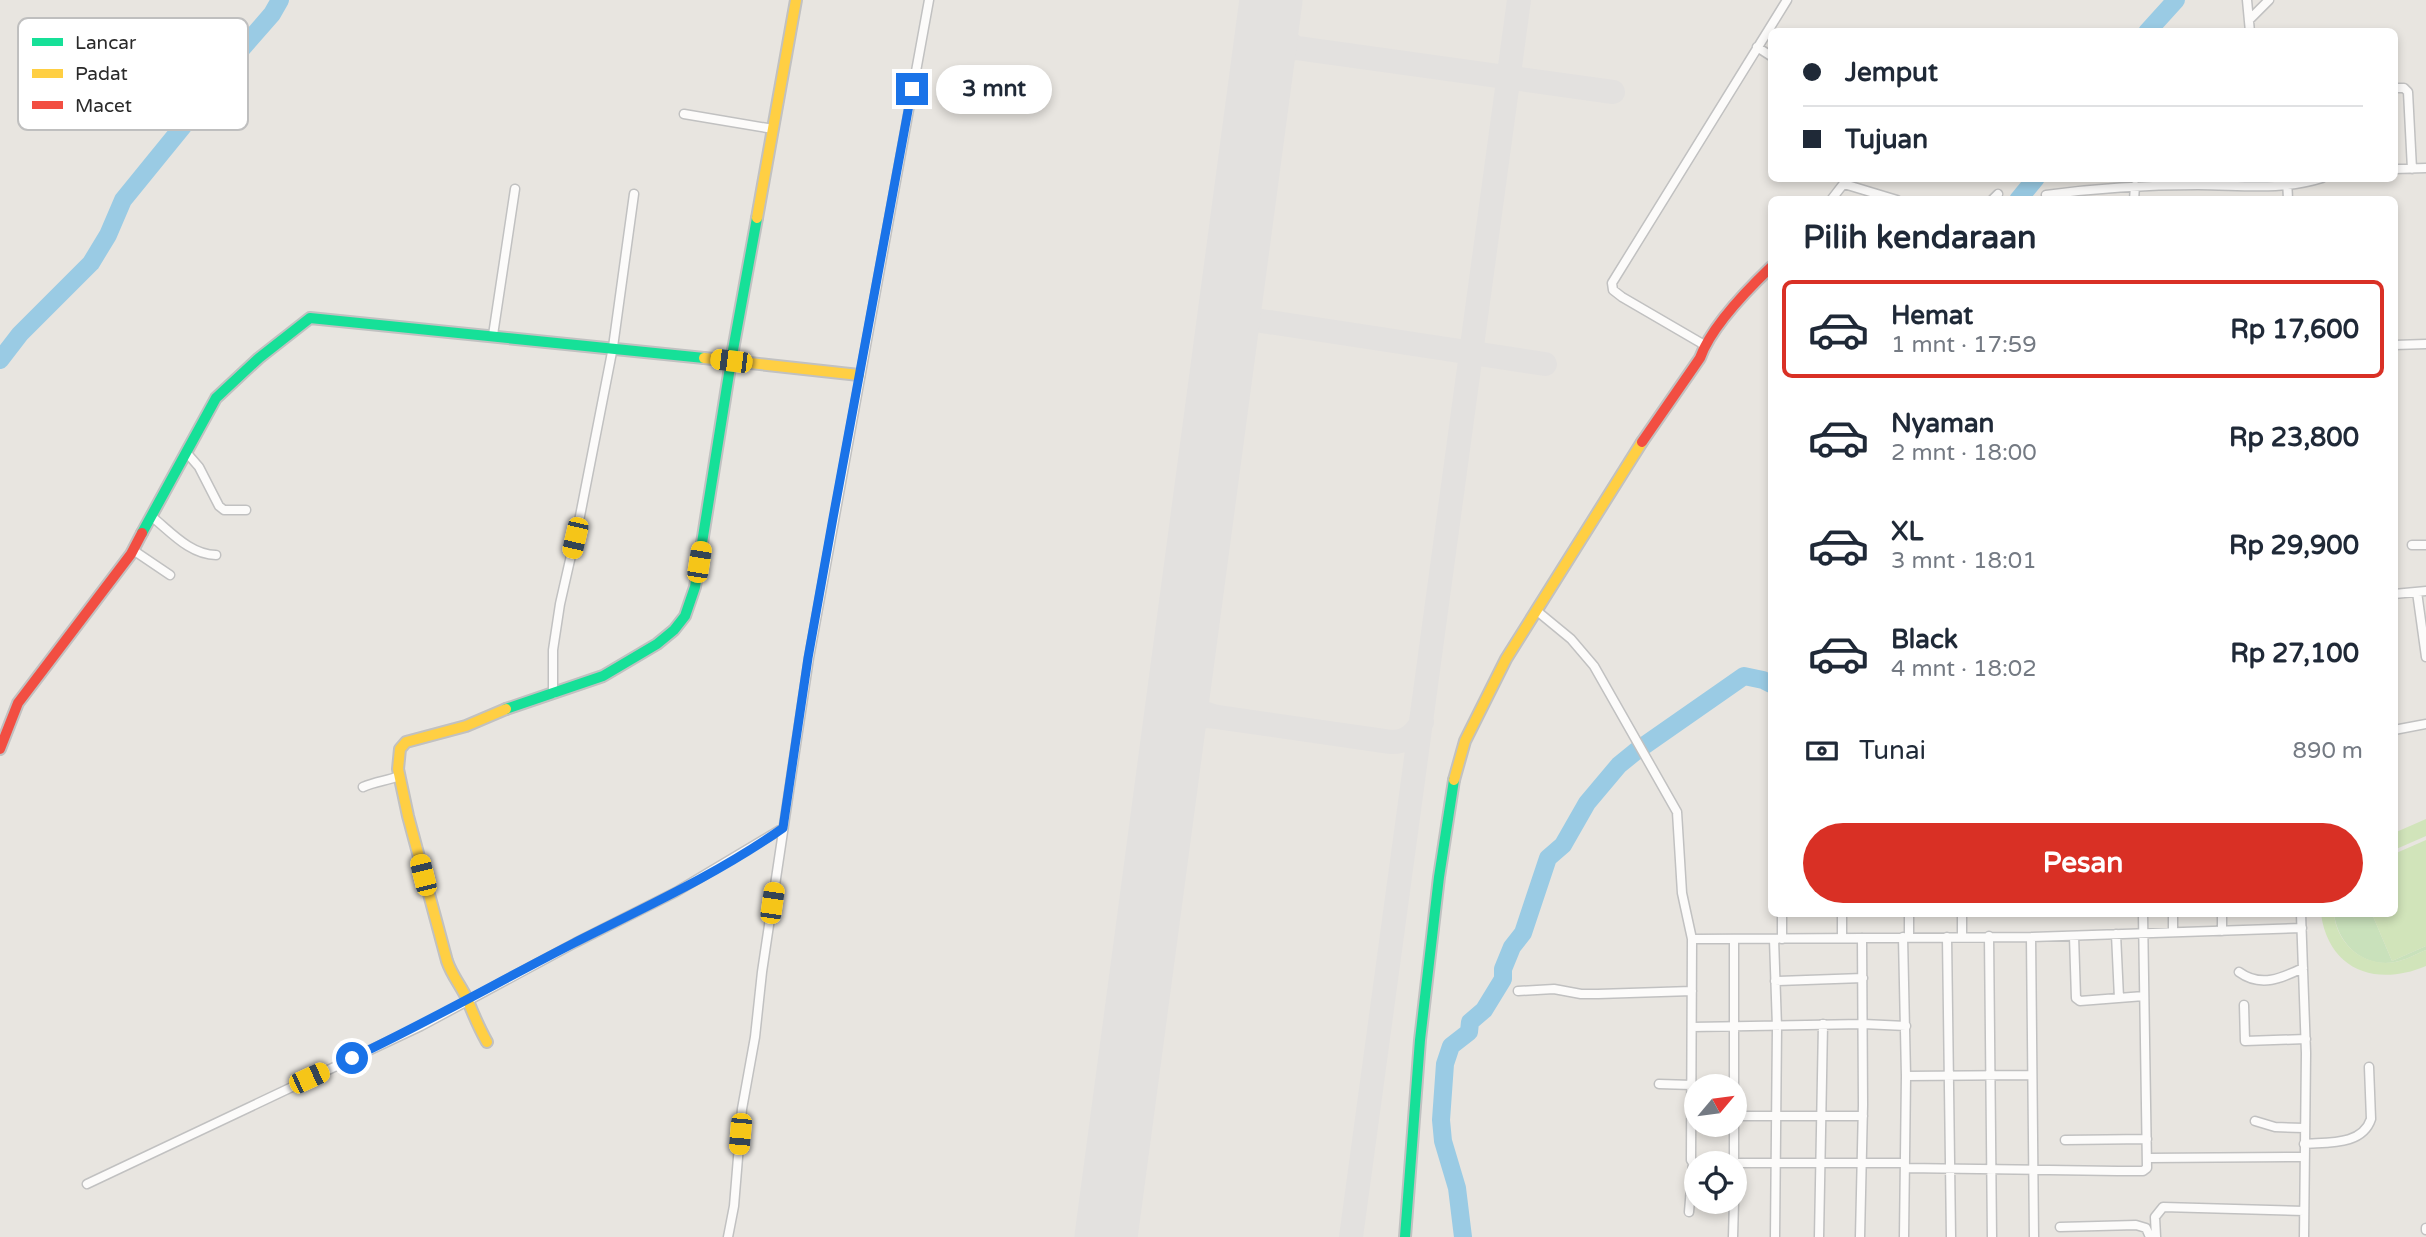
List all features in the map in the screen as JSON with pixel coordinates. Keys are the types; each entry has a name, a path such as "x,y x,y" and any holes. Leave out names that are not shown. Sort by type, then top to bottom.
{"street":[{"path":"487,1042 473,1018 467,999 453,978 447,961 408,816 399,776 398,757 405,742 466,726 517,704 603,676 657,644 685,616 695,587 731,361 796,0"},
{"path":"728,1237 734,1206 743,1109 808,658 929,0"},
{"path":"1769,28 1787,0"},
{"path":"2247,0 2250,28"},
{"path":"2249,20 2269,0"},
{"path":"1704,347 1622,297 1613,290 1612,283 1768,29"},
{"path":"1756,47 1768,54"},
{"path":"2398,88 2404,88 2408,92 2412,169"},
{"path":"684,114 773,129"},
{"path":"2398,169 2426,168"},
{"path":"1834,196 1845,182"},
{"path":"1849,182 1886,196"},
{"path":"2046,195 2110,187 2288,183"},
{"path":"2134,196 2135,187"},
{"path":"493,335 515,189"},
{"path":"553,694 553,650 560,604 613,347 634,194"},
{"path":"1405,1237 1420,1040 1452,785 1465,741 1506,659 1564,562 1665,406 1700,358 1704,347 1746,291 1768,270"},
{"path":"0,749 18,704 132,550 216,398 259,358 310,318 859,374"},
{"path":"2398,345 2426,344"},
{"path":"186,452 199,467 219,506 224,510 246,510"},
{"path":"151,516 192,550 204,555 216,555"},
{"path":"2412,545 2426,545"},
{"path":"132,550 170,575"},
{"path":"2398,594 2421,592 2426,657"},
{"path":"1537,611 1579,648 1594,666 1677,812 1682,893 1692,939 1692,1074"},
{"path":"2398,729 2426,724"},
{"path":"363,788 376,781 387,781 399,776"},
{"path":"87,1184 421,1026 467,999 676,892 783,828"},
{"path":"1775,1237 1775,981 1782,917"},
{"path":"1842,917 1842,938"},
{"path":"1904,1237 1906,937 1909,917"},
{"path":"1962,917 1962,937"},
{"path":"1747,1163 1862,1164 2033,1171 2143,1171 2147,1168 2148,1158 2143,917"},
{"path":"2173,917 2174,932"},
{"path":"2222,917 2222,931"},
{"path":"2301,917 2306,1039 2304,1237"},
{"path":"1692,939 2031,937 2302,928"},
{"path":"2116,934 2119,998"},
{"path":"1989,936 1992,1237"},
{"path":"2074,936 2076,998 2080,1001 2144,996"},
{"path":"1947,937 1951,1237"},
{"path":"2031,937 2034,1237"},
{"path":"1860,1237 1863,1116 1862,938"},
{"path":"1734,940 1735,1074"},
{"path":"2239,972 2260,981 2283,978 2303,968"},
{"path":"1775,981 1863,978"},
{"path":"1518,991 1554,989 1598,995 1692,990"},
{"path":"2244,1005 2245,1041 2306,1039"},
{"path":"1692,1027 1823,1024 1906,1026"},
{"path":"1819,1237 1823,1024"},
{"path":"2304,1144 2346,1140 2356,1137 2369,1126 2370,1067"},
{"path":"1906,1076 2031,1075"},
{"path":"1659,1084 1684,1085"},
{"path":"1747,1116 1863,1116"},
{"path":"2255,1121 2275,1127 2304,1128"},
{"path":"2065,1140 2147,1139"},
{"path":"2148,1158 2304,1157"},
{"path":"2157,1237 2155,1217 2163,1207 2304,1211"},
{"path":"1732,1237 1733,1214"},
{"path":"2060,1227 2136,1225 2146,1228 2150,1237"}],"green space":[{"path":"2426,819 2426,836 2398,848 2398,831"},
{"path":"2426,840 2426,946 2392,961 2373,917 2398,917 2398,852"},
{"path":"2322,917 2335,917 2346,944 2362,957 2383,963 2395,962 2426,950 2426,966 2390,975 2373,974 2345,961 2334,949"},
{"path":"2335,917 2373,917 2392,961 2426,946 2426,950 2395,962 2373,961 2354,951 2336,925"}],"waterway":[{"path":"248,42 272,14 280,0"},
{"path":"2151,28 2176,0"},
{"path":"0,360 20,334 91,263 108,235 123,200 180,130"},
{"path":"2021,196 2033,182"},
{"path":"1463,1237 1457,1188 1443,1141 1441,1120 1445,1064 1451,1046 1469,1032 1470,1022 1484,1010 1503,979 1503,969 1512,947 1523,933 1548,858 1563,845 1587,803 1619,765 1635,752 1744,676 1768,682"}],"taxiway":[{"path":"1351,1237 1519,0"},
{"path":"1270,5 1276,31 1284,41 1297,48"},
{"path":"1261,74 1278,51 1297,48 1613,92"},
{"path":"1229,316 1545,364"},
{"path":"1170,756 1176,737 1184,724 1197,717 1217,717 1203,713 1187,700 1183,682 1185,646"},
{"path":"1217,717 1391,742 1410,737 1422,722"}],"runway":[{"path":"1106,1237 1271,0"}],"traffic: fast":[{"path":"506,709 603,676 657,644 674,630 685,616 695,587 757,218"},
{"path":"142,533 216,398 259,358 310,318 704,358"},
{"path":"1405,1237 1420,1040 1439,877 1454,780"}],"traffic: slow":[{"path":"757,218 796,0"},
{"path":"704,358 859,375"},
{"path":"1454,780 1465,741 1506,659 1642,442"},
{"path":"487,1042 447,961 398,769 400,749 406,742 466,726 506,709"}],"traffic: jam":[{"path":"1642,442 1700,358 1712,334 1768,270"},
{"path":"0,749 18,703 131,554 142,533"}],"route":[{"path":"352,1058 421,1026 467,999 676,892 783,828 808,658 912,89"}]}
